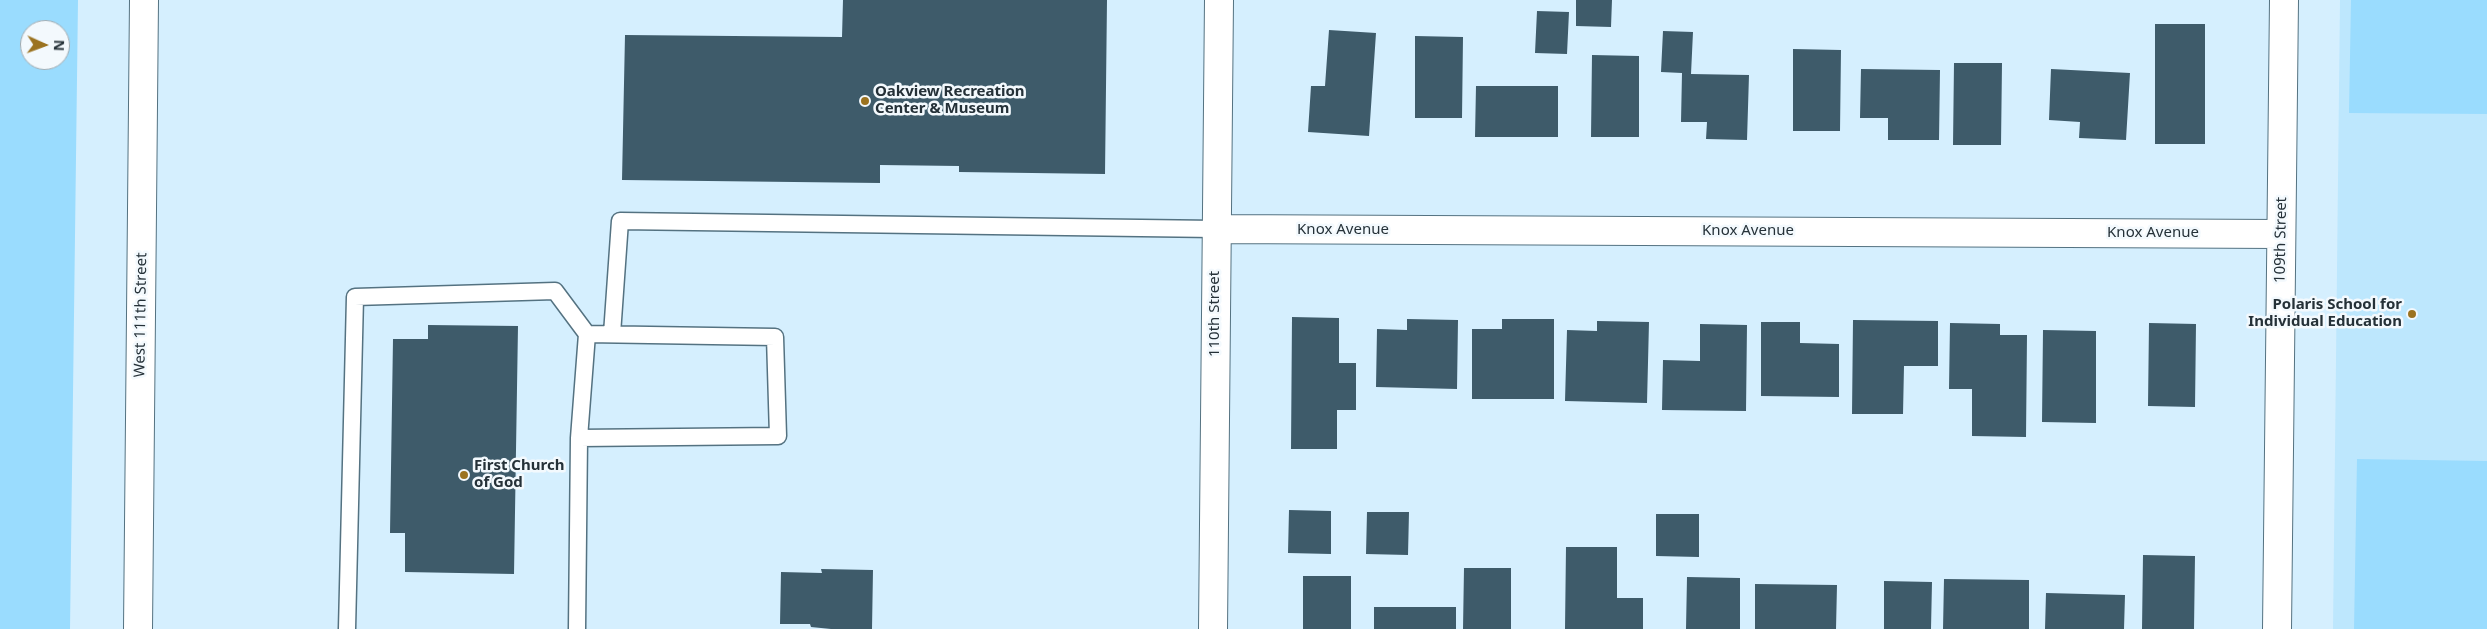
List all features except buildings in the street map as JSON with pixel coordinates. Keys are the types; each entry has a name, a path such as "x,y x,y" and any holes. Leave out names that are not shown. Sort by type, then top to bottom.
{"street":[{"name":"West 111th Street","path":"138,629 144,0"},
{"name":"110th Street","path":"1213,629 1215,229 1219,0"},
{"name":"109th Street","path":"2277,629 2284,0"},
{"name":"Knox Avenue","path":"1215,229 2281,234"}],"lane":[{"path":"612,334 620,221 1215,229"},
{"path":"347,629 355,297 555,291 587,334 579,438 577,629"},
{"path":"579,438 778,436 775,337 587,334"}],"shaded area":[{"path":"0,0 78,0 70,629 0,629"},
{"name":"Polaris School for Individual Education","path":"2340,0 2487,0 2487,629 2333,629"},
{"path":"2351,0 2487,0 2487,114 2349,113"},
{"path":"2357,459 2487,461 2487,629 2354,629"}],"place":[{"name":"Oakview Recreation Center & Museum","path":"865,101"},
{"name":"Polaris School for Individual Education","path":"2412,314"},
{"name":"First Church of God","path":"464,475"}]}
